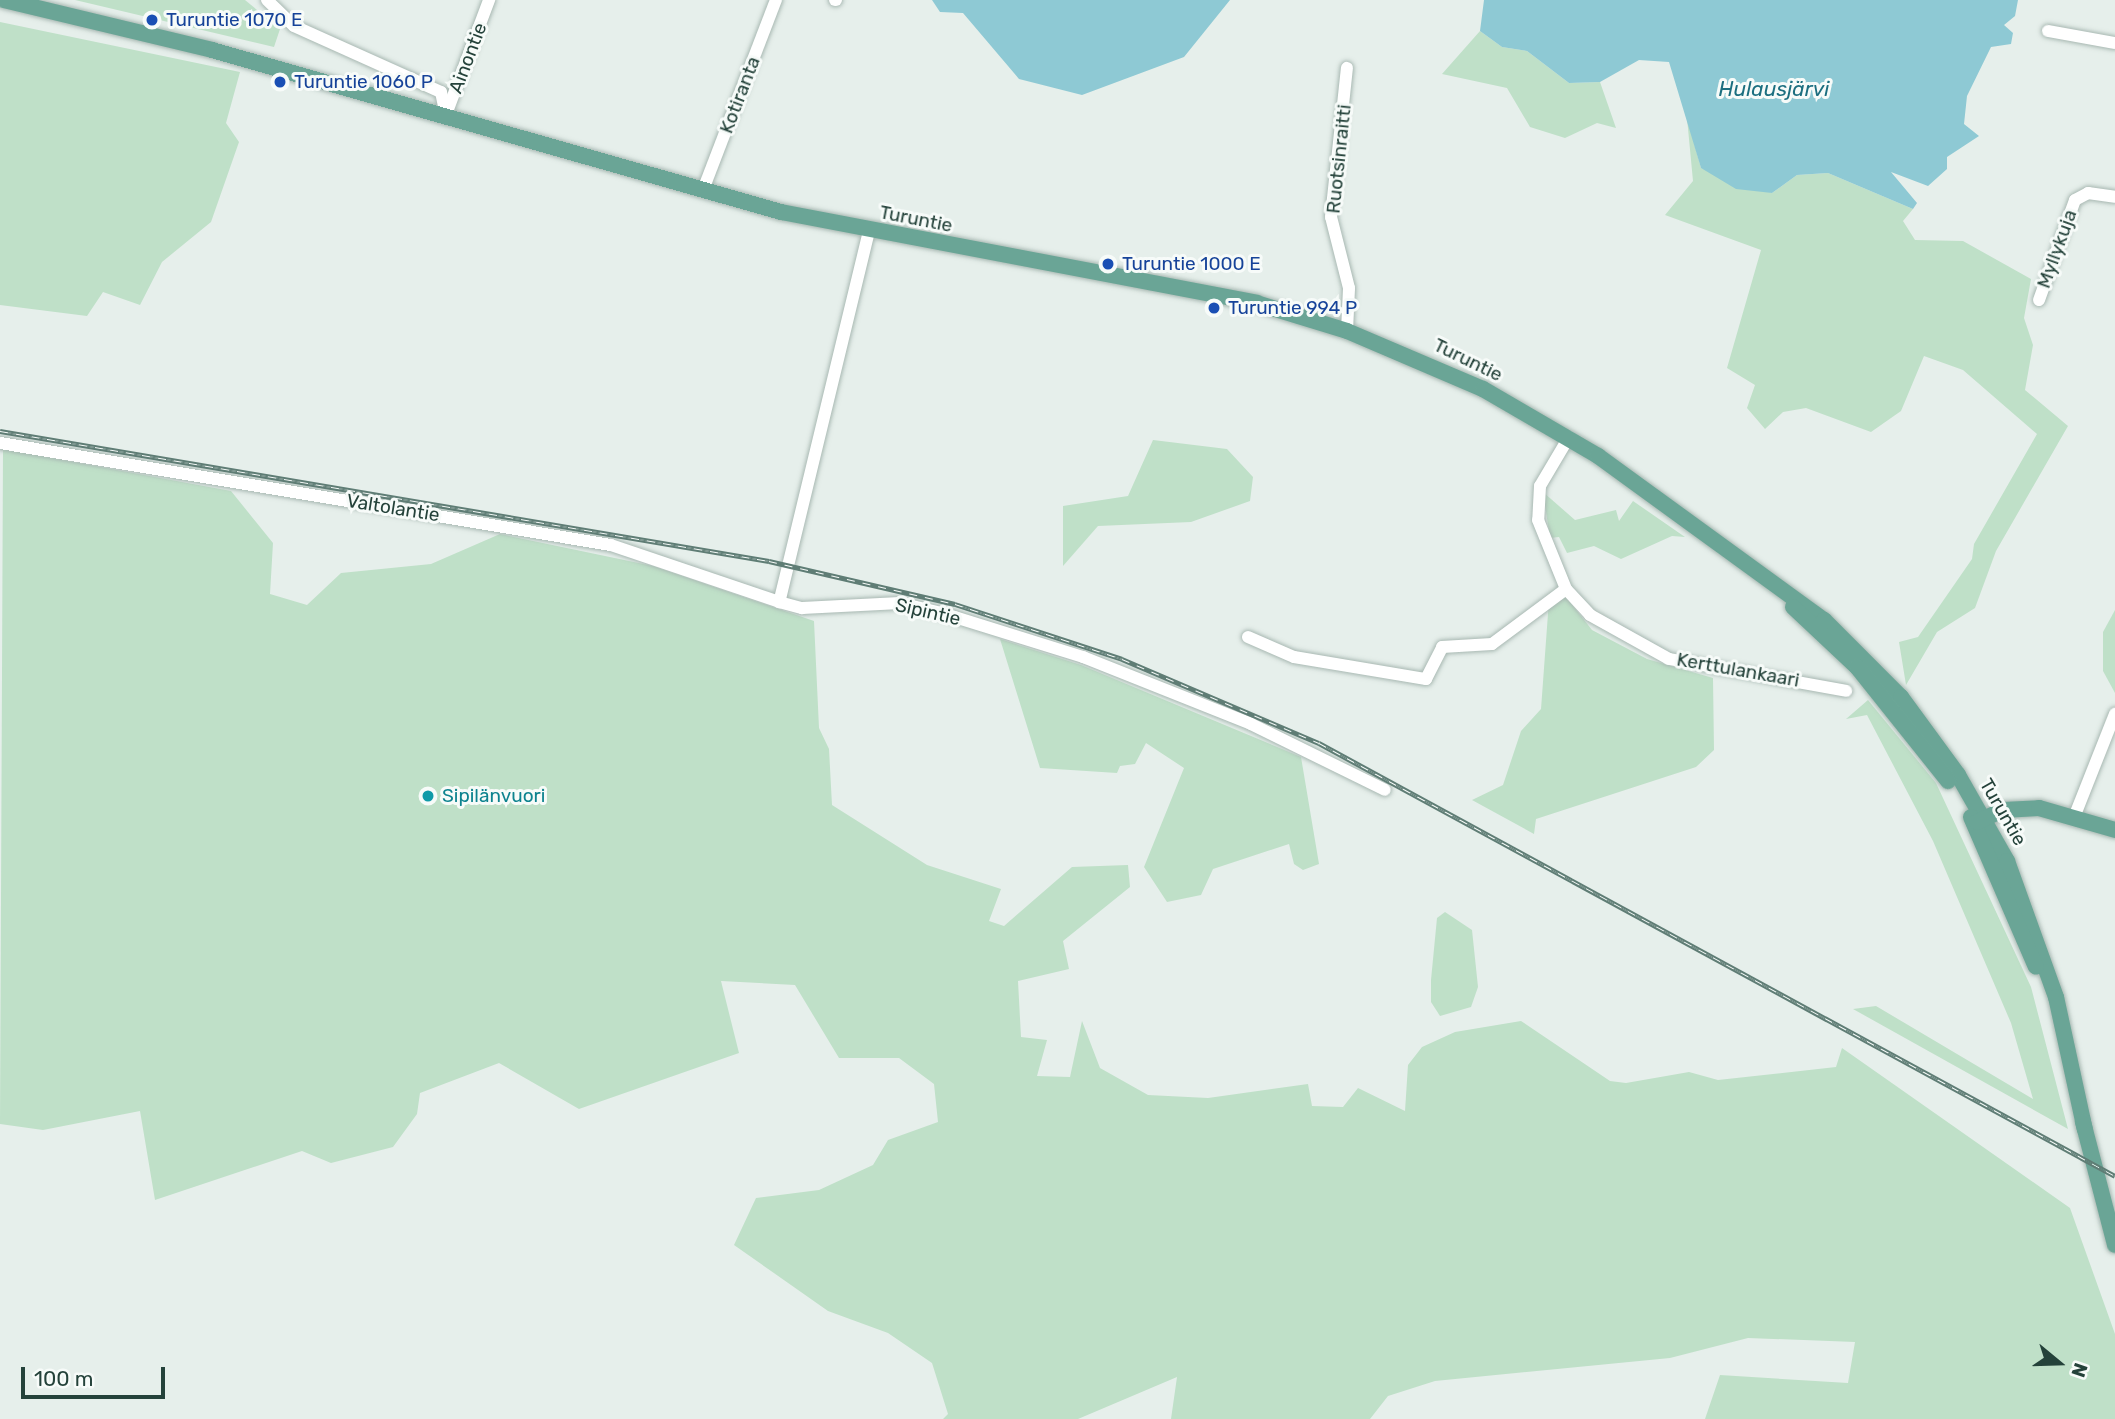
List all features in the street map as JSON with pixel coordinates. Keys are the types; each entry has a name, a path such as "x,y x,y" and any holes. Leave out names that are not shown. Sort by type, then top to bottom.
{"main road":[{"name":"Turuntie","path":"4,0 446,115 703,190 869,231 1256,303 1347,331 1437,367 1569,437 1824,620 1892,687 1980,821 2040,948 2115,1245"},
{"path":"1980,821 2022,808 2075,815 2115,830"}],"street":[{"path":"267,0 294,26 441,92 446,115"},
{"name":"Ainontie","path":"446,115 489,0"},
{"name":"Kotiranta","path":"703,190 776,0"},
{"path":"2049,31 2115,43"},
{"name":"Ruotsinraitti","path":"1347,68 1331,217 1349,288 1347,331"},
{"name":"Myllykuja","path":"2039,300 2075,200 2088,193 2115,197"},
{"path":"779,602 869,231"},
{"name":"Kerttulankaari","path":"1569,437 1548,467 1537,502 1566,589 1611,631 1669,659 1846,691"},
{"name":"Valtolantie","path":"0,443 611,545 779,602"},
{"path":"1248,637 1294,657 1426,679 1442,647 1492,644 1566,589"},
{"name":"Sipintie","path":"779,602 802,608 900,603 1083,657 1251,723 1385,790"},
{"path":"2075,815 2115,714"}],"green space":[{"path":"75,0 245,0 280,29 274,47"},
{"path":"0,22 240,72 226,123 239,142 211,222 162,262 140,305 103,292 87,316 0,305"},
{"path":"1480,31 1502,47 1527,51 1569,83 1600,82 1616,128 1597,123 1565,138 1530,127 1507,88 1442,74"},
{"path":"1687,118 1701,168 1772,193 1797,175 1828,173 1913,209 1903,221 1915,240 1963,241 2031,279 2024,318 2033,345 2025,390 2068,426 1996,551 1975,608 1937,632 1906,685 1899,642 1918,637 1972,559 1974,544 2037,434 1963,370 1924,356 1901,411 1871,432 1806,408 1783,412 1765,429 1747,408 1755,385 1727,368 1761,250 1665,215 1693,181"},
{"path":"1153,440 1227,449 1253,477 1250,501 1191,522 1098,526 1063,566 1063,506 1128,496"},
{"path":"3,449 231,491 273,543 270,594 307,605 341,573 431,564 500,534 653,566 814,621 819,728 829,749 832,805 927,865 1001,889 989,921 1004,926 1072,867 1128,865 1130,887 1063,941 1069,969 1018,981 1021,1037 1047,1040 1037,1076 1070,1077 1082,1021 1100,1068 1148,1095 1208,1098 1308,1084 1312,1106 1343,1107 1358,1088 1405,1111 1408,1065 1422,1047 1455,1032 1521,1021 1610,1081 1626,1083 1689,1072 1718,1080 1836,1067 1842,1048 2070,1208 2115,1334 2115,1419 1705,1419 1720,1375 1848,1383 1855,1342 1748,1338 1670,1358 1435,1381 1388,1396 1370,1419 1171,1419 1177,1377 1078,1419 943,1419 948,1414 932,1363 888,1333 828,1311 734,1245 756,1198 819,1190 873,1165 888,1140 938,1122 934,1084 899,1058 839,1058 795,985 721,981 739,1053 579,1109 499,1063 420,1093 417,1114 393,1147 331,1163 302,1151 155,1200 140,1111 43,1130 0,1124"},
{"path":"1543,492 1575,520 1616,510 1619,521 1633,501 1685,537 1672,536 1621,559 1594,546 1567,553 1559,537 1550,538"},
{"path":"1559,588 1592,630 1647,659 1713,678 1714,750 1696,767 1536,819 1534,834 1472,800 1503,785 1521,731 1541,709 1549,600"},
{"path":"2115,610 2115,693 2103,671 2103,632"},
{"path":"1000,639 1081,665 1301,757 1319,864 1303,870 1294,864 1289,844 1213,869 1201,895 1167,902 1144,867 1184,768 1146,743 1135,764 1120,766 1117,773 1040,768"},
{"path":"1868,700 1936,783 2031,987 2068,1129 1853,1009 1876,1006 2033,1099 2011,1023 1933,841 1867,715 1846,719"},
{"path":"1445,912 1472,930 1478,987 1471,1007 1440,1016 1431,1002 1431,980 1437,918"}],"water":[{"path":"932,0 1230,0 1184,57 1082,95 1019,79 963,13 940,12"},
{"name":"Hulausjärvi","path":"1484,0 2018,0 2015,16 2004,25 2013,33 2011,44 1991,47 1967,96 1964,124 1979,136 1947,157 1947,169 1928,186 1891,172 1917,203 1913,209 1828,173 1797,175 1772,193 1736,189 1701,168 1669,62 1639,60 1600,82 1569,83 1527,51 1502,47 1480,31"}],"railway":[{"path":"0,431 769,561 955,604 1122,659 1319,743 2115,1176"}],"place":[{"name":"Turuntie 1070 E","path":"152,20"},
{"name":"Turuntie 1060 P","path":"280,82"},
{"name":"Turuntie 1000 E","path":"1108,264"},
{"name":"Turuntie 994 P","path":"1214,308"},
{"name":"Sipilänvuori","path":"428,796"}]}
